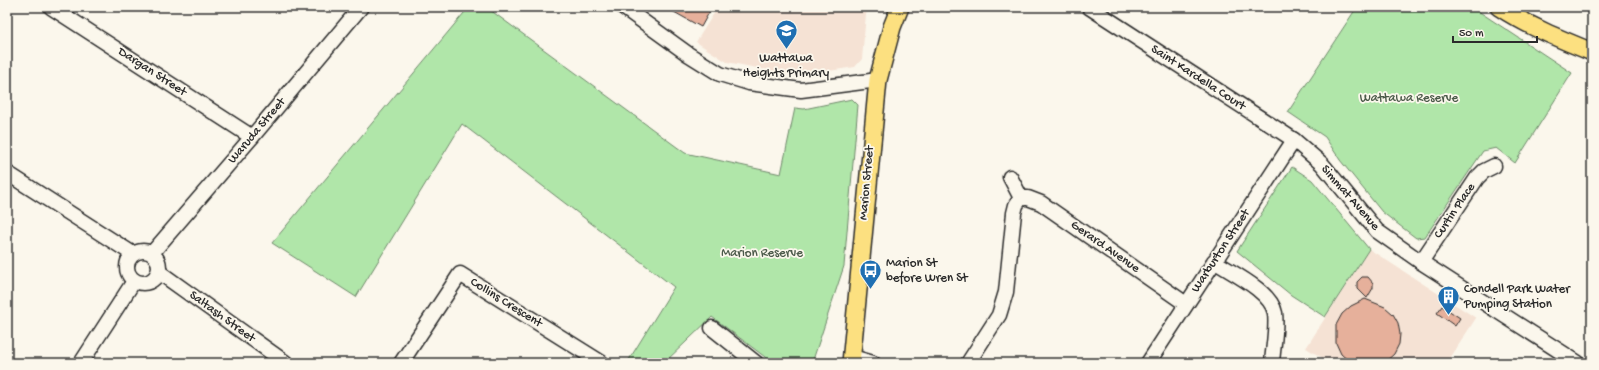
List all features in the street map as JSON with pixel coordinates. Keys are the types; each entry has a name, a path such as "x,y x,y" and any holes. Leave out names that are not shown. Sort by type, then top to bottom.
{"main road":[{"name":"Marion Street","path":"851,360 878,80 892,27 900,7"},
{"path":"1499,7 1545,33 1592,52"}],"street":[{"name":"Dargan Street","path":"51,7 252,137"},
{"name":"Waruda Street","path":"152,253 361,7"},
{"path":"623,7 688,54 720,74 750,82 801,90 878,80"},
{"name":"Saint Kardella Court","path":"1089,7 1294,140 1305,149"},
{"name":"Warburton Street","path":"1148,363 1294,140"},
{"name":"Simmat Avenue","path":"1305,149 1322,164 1377,231 1421,262 1578,363"},
{"name":"Curtin Place","path":"1421,262 1477,178 1484,171 1494,166"},
{"path":"7,173 133,254"},
{"path":"968,363 999,315 1006,292 1014,213 1016,205 1021,198 1010,177"},
{"name":"Gerard Avenue","path":"1021,198 1028,198 1041,203 1186,304"},
{"path":"142,251 152,253 158,261 159,272 153,280 148,283 138,283 134,281 127,273 126,268 129,258 133,254 142,251"},
{"path":"1214,261 1260,291 1272,304 1275,313 1275,321 1272,363"},
{"name":"Saltash Street","path":"159,272 286,363"},
{"name":"Collins Crescent","path":"401,363 460,274 602,363"},
{"path":"81,363 134,281"},
{"path":"712,328 756,363"},
{"path":"851,360 873,363"}],"shaded area":[{"name":"Wattawa Heights Primary","path":"718,7 870,7 866,14 862,59 855,67 796,76 727,62 696,42"},
{"path":"1369,249 1476,318 1447,363 1331,363 1306,348"}],"green space":[{"name":"Marion Reserve","path":"469,7 486,7 685,153 781,174 795,108 804,109 852,99 858,105 844,266 812,363 773,363 712,317 664,363 627,363 674,287 462,124 356,297 272,243"},
{"name":"Wattawa Reserve","path":"1357,7 1472,7 1572,73 1515,163 1496,148 1483,151 1425,237 1416,238 1382,212 1340,160 1325,137 1288,112"},
{"path":"1292,167 1312,180 1369,249 1325,317 1291,295 1237,251"}],"building":[{"path":"665,7 712,7 701,27"},
{"path":"1362,277 1368,277 1373,283 1373,288 1367,298 1357,288 1357,282"},
{"path":"1365,299 1385,307 1393,314 1398,323 1400,334 1399,344 1394,354 1384,363 1351,363 1341,354 1336,343 1336,325 1342,314 1351,306"},
{"name":"Condell Park Water Pumping Station","path":"1442,306 1460,318 1455,326 1437,313"}],"place":[{"name":"Wattawa Heights Primary","path":"786,50"},
{"name":"Marion St before Wren St","path":"870,290"},
{"name":"Condell Park Water Pumping Station","path":"1448,316"}]}
